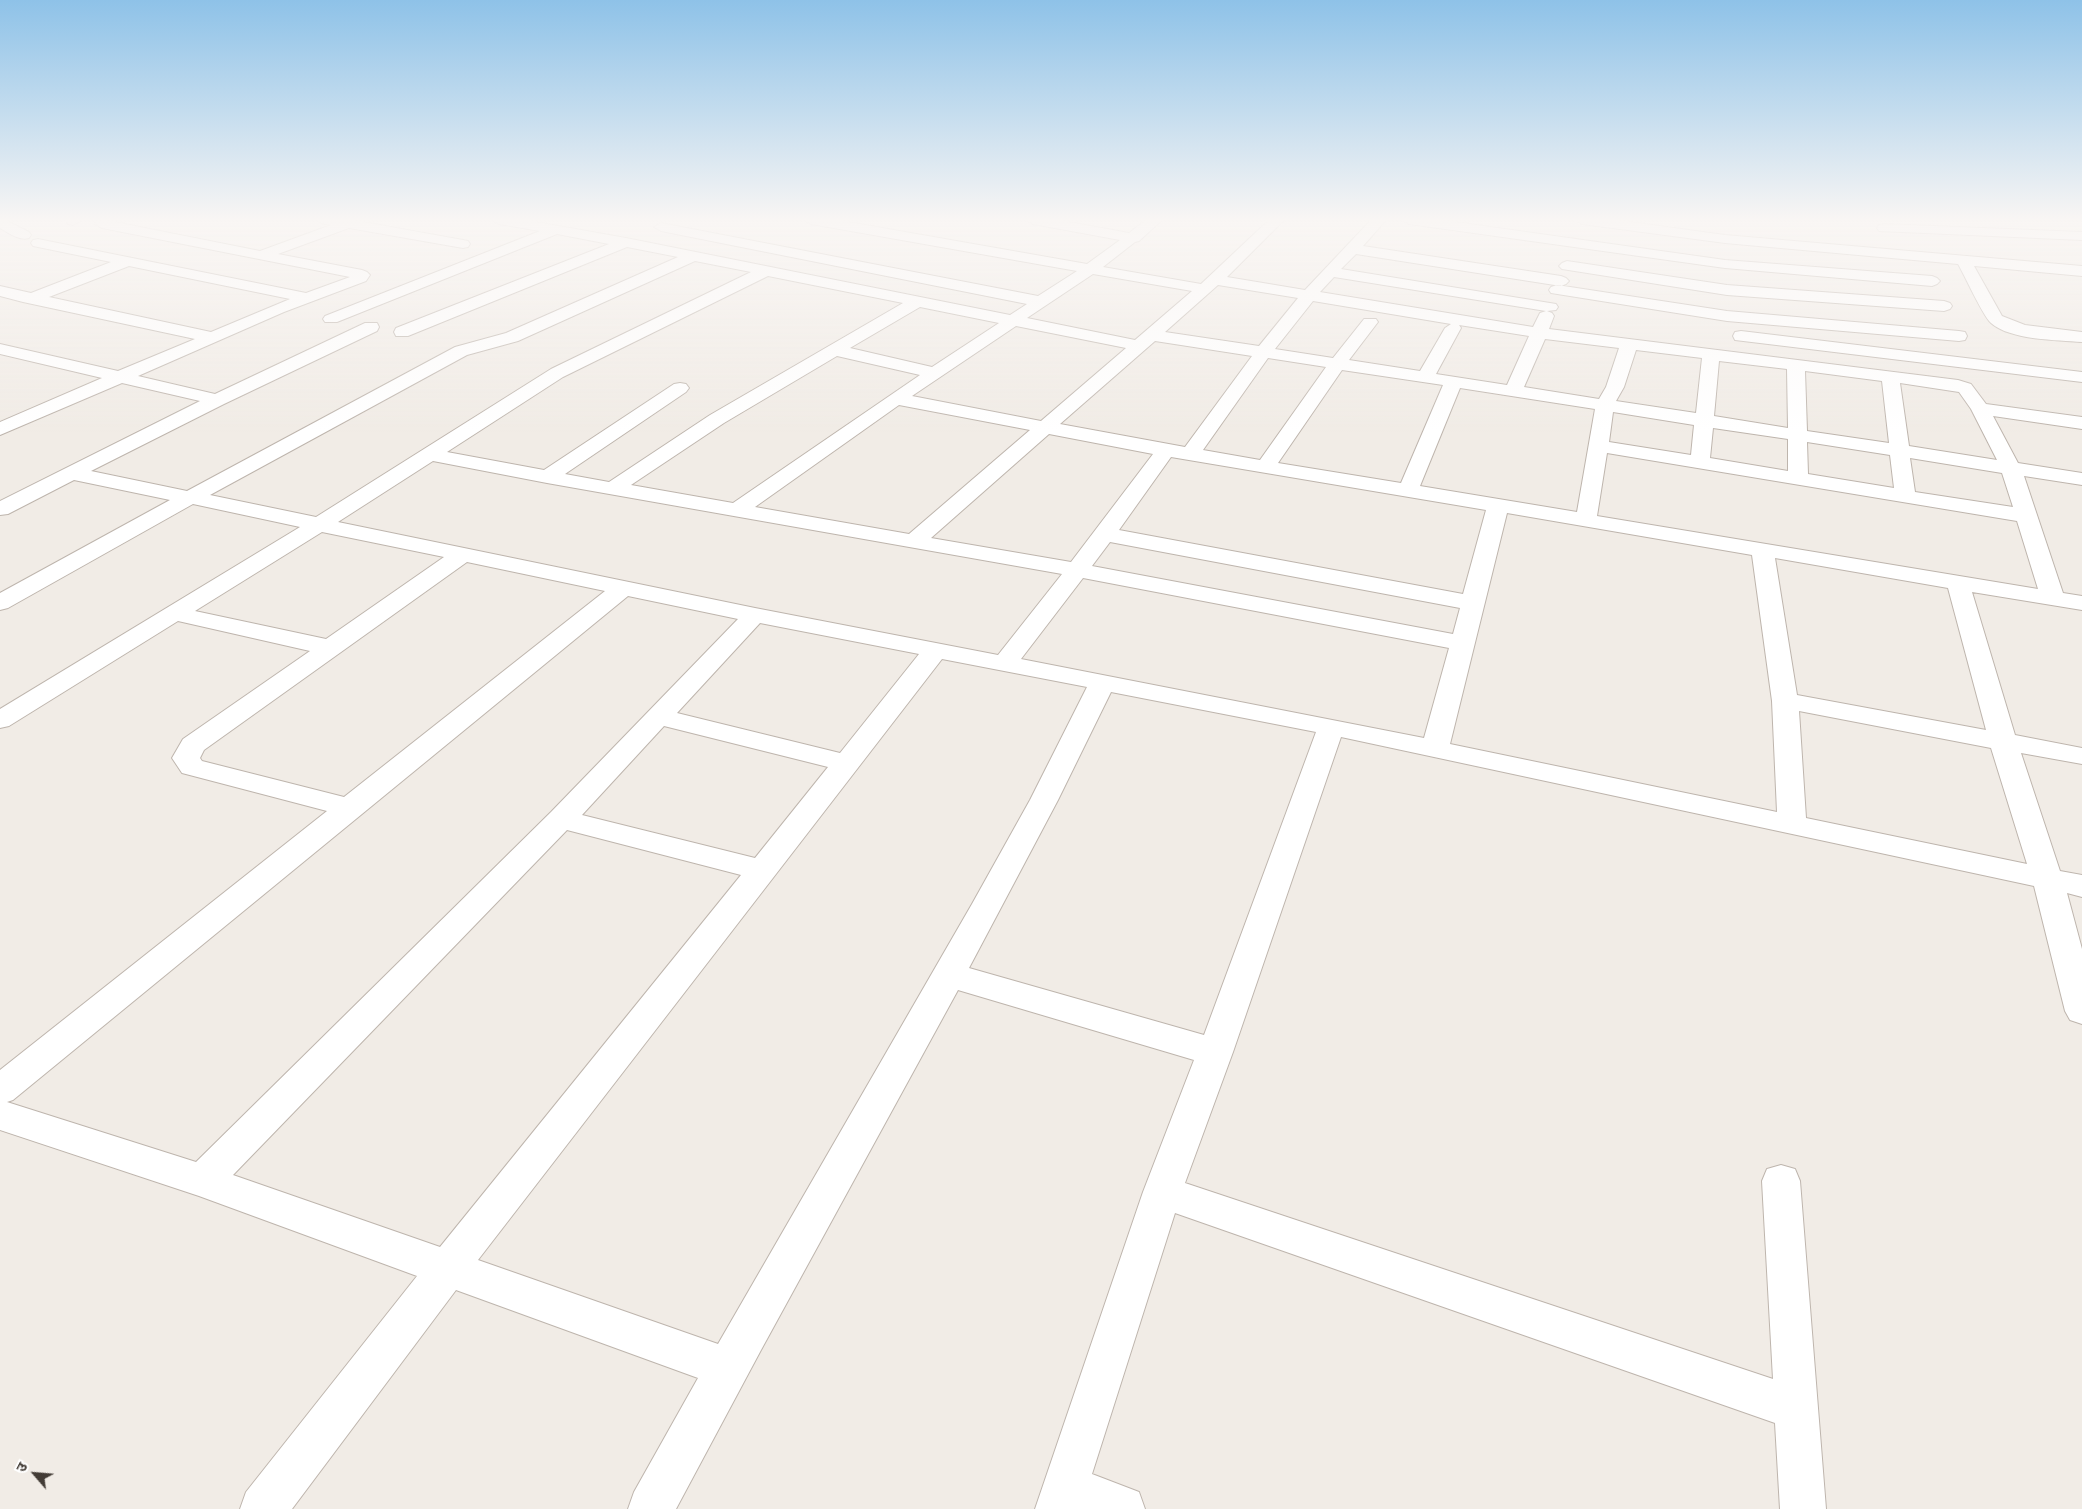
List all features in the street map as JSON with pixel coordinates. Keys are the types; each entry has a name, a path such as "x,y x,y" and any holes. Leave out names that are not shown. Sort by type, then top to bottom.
{"street":[{"path":"8,307 52,290"},
{"path":"269,290 306,298"},
{"path":"1,428 211,337 329,290"},
{"path":"331,319 404,290"},
{"path":"402,332 505,290"},
{"path":"0,603 189,498 461,352 512,337 616,290"},
{"path":"0,720 318,525 557,373 732,290"},
{"path":"858,290 1015,321 1146,341 1263,353 2082,479"},
{"path":"984,290 1042,302"},
{"path":"737,510 896,399 1059,290"},
{"path":"913,542 1204,290"},
{"path":"1258,290 1308,296 1539,333 1958,385 1965,388 1980,409 2011,468 2053,598"},
{"path":"1190,454 1263,353 1313,290"},
{"path":"1409,312 1427,290"},
{"path":"1442,290 1548,311 1565,319"},
{"path":"1513,392 1557,290"},
{"path":"1643,290 1727,316 1959,336"},
{"path":"1604,325 1723,341 1728,335 1726,290"},
{"path":"1731,290 1944,306"},
{"path":"1937,290 1974,364"},
{"path":"1980,290 1996,319 2002,324 2038,332 2082,336"},
{"path":"0,291 211,337"},
{"path":"1837,299 1850,328"},
{"path":"612,488 717,419 917,302"},
{"path":"278,309 429,336"},
{"path":"1265,467 1337,364 1370,322"},
{"path":"0,509 218,400 371,327"},
{"path":"1425,378 1453,328"},
{"path":"1728,335 2082,377"},
{"path":"447,339 484,344"},
{"path":"1586,520 1605,405 1615,387 1629,344"},
{"path":"834,350 935,373"},
{"path":"0,360 8,351 218,400"},
{"path":"1700,462 1710,355"},
{"path":"1796,366 1798,478"},
{"path":"1890,376 1905,496"},
{"path":"1408,490 1453,382"},
{"path":"548,477 680,388"},
{"path":"896,399 1166,450 2082,603"},
{"path":"1980,409 2082,423"},
{"path":"1598,446 2026,516"},
{"path":"1005,663 1105,534 1166,450"},
{"path":"429,454 548,477 1077,570 1463,644"},
{"path":"72,473 755,616 1331,727 2082,886"},
{"path":"1435,749 1498,505"},
{"path":"1105,534 1473,603"},
{"path":"1763,551 1785,700 1792,825"},
{"path":"350,808 192,767 186,758 193,745 462,555"},
{"path":"1958,582 2003,741 2047,878 2082,1011"},
{"path":"0,1090 623,588"},
{"path":"174,613 331,648"},
{"path":"202,1181 561,819 755,616"},
{"path":"263,1509 448,1268 936,650"},
{"path":"651,1509 727,1368 950,975 1036,815 1103,682"},
{"path":"1785,700 2082,756"},
{"path":"660,717 847,763"},
{"path":"1122,1509 1061,1498 1162,1192 1215,1052 1331,727"},
{"path":"561,819 763,870"},
{"path":"950,975 1215,1052"},
{"path":"0,1115 202,1181 727,1368"},
{"path":"1781,1181 1803,1509"},
{"path":"1162,1192 1796,1408"}]}
